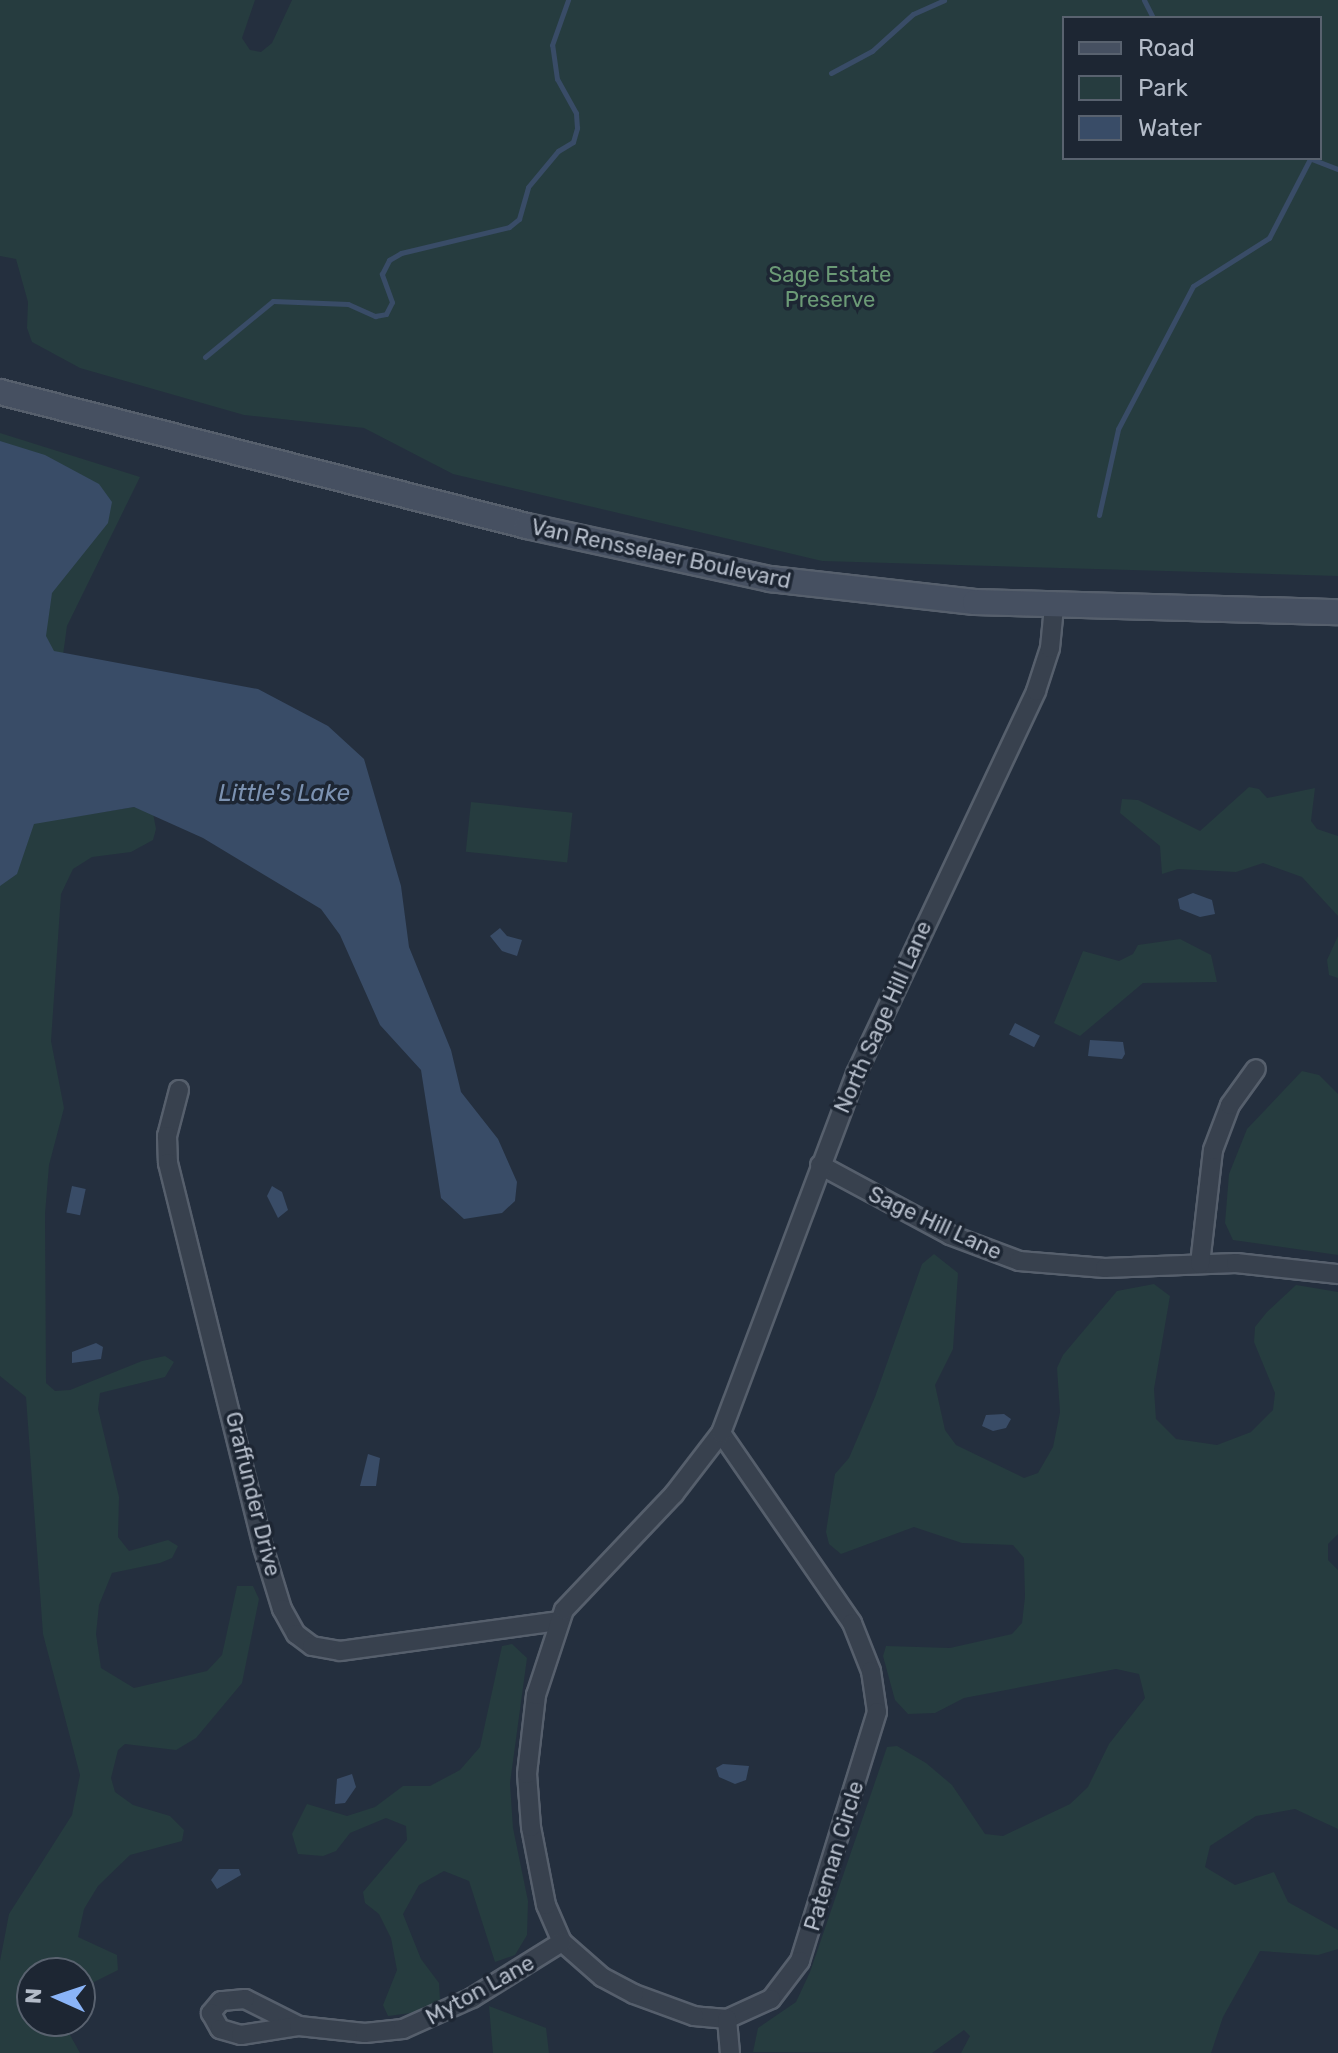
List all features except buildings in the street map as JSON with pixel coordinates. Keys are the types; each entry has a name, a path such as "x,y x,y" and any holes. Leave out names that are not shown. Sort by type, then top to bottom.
{"main road":[{"name":"Van Rensselaer Boulevard","path":"0,392 187,443 701,566 896,595 1054,607 1338,612"}],"street":[{"name":"North Sage Hill Lane","path":"721,1433 820,1165 943,884 1020,730 1049,655 1054,607"},
{"path":"1200,1264 1213,1150 1230,1105 1256,1069"},
{"name":"Graffunder Drive","path":"179,1090 167,1136 168,1163 263,1547 282,1609 296,1634 312,1646 340,1651 558,1621"},
{"name":"Sage Hill Lane","path":"820,1165 950,1235 1019,1261 1077,1268 1200,1264 1338,1274"},
{"path":"721,1433 674,1494 571,1600 558,1621 536,1695 527,1774 541,1883 562,1942 589,1968 634,1994 694,2016 727,2019 730,2053"},
{"name":"Pateman Circle","path":"721,1433 852,1623 871,1671 877,1712 800,1961 771,1999 727,2019"},
{"name":"Myton Lane","path":"299,2026 365,2033 403,2029 472,1998 562,1942"}],"green space":[{"name":"Sage Estate Preserve","path":"0,0 255,0 242,38 250,50 261,52 272,43 292,0 1338,0 1338,576 822,561 453,474 364,428 244,415 80,368 32,342 27,328 28,302 16,259 0,256"},
{"path":"0,433 140,477 67,626 40,822 134,807 153,813 156,829 153,840 131,852 92,857 73,869 61,894 51,1041 64,1108 49,1165 45,1214 46,1383 55,1391 70,1390 142,1361 165,1356 174,1362 165,1377 100,1393 98,1409 119,1497 118,1537 129,1551 168,1540 178,1546 172,1558 160,1563 112,1573 99,1605 96,1634 101,1668 134,1688 207,1671 222,1655 237,1586 253,1586 259,1599 242,1683 196,1738 176,1750 125,1744 118,1750 111,1778 115,1792 133,1805 170,1816 184,1830 182,1841 130,1855 98,1886 84,1909 78,1937 117,1955 118,1970 96,1981 96,1957 16,1957 16,2037 71,2037 80,2053 0,2053 0,1961 9,1914 72,1815 80,1775 43,1634 26,1397 0,1376"},
{"path":"1249,787 1259,789 1267,798 1315,788 1311,821 1317,829 1338,836 1338,916 1302,877 1263,863 1236,872 1178,869 1162,874 1160,846 1120,813 1122,799 1138,800 1200,831"},
{"path":"471,802 572,813 567,862 466,852"},
{"path":"1338,936 1338,978 1329,975 1327,960"},
{"path":"1180,939 1211,955 1217,982 1143,983 1080,1036 1054,1023 1083,951 1119,961 1133,954 1138,945"},
{"path":"1302,1071 1319,1075 1338,1094 1338,1255 1233,1240 1225,1223 1229,1174 1247,1129"},
{"path":"934,1254 958,1273 953,1349 935,1385 945,1430 956,1445 1024,1478 1038,1473 1053,1447 1060,1412 1057,1368 1063,1355 1117,1291 1154,1284 1170,1296 1154,1389 1156,1419 1176,1439 1217,1445 1251,1432 1273,1410 1275,1393 1254,1342 1255,1327 1296,1285 1338,1292 1338,1534 1328,1544 1328,1560 1338,1570 1338,1829 1295,1809 1256,1816 1210,1846 1205,1867 1235,1885 1274,1872 1288,1902 1338,1930 1338,1949 1318,1955 1260,1951 1223,2017 1211,2053 961,2053 970,2036 964,2030 932,2053 753,2052 758,2028 796,2002 810,1972 887,1747 897,1746 926,1763 952,1785 985,1834 1003,1836 1070,1804 1088,1787 1109,1744 1145,1698 1139,1674 1116,1669 964,1698 935,1713 908,1714 895,1700 883,1656 886,1646 950,1648 1012,1634 1022,1623 1025,1597 1024,1558 1013,1545 962,1543 914,1527 841,1554 829,1544 826,1532 835,1474 849,1458 875,1397 922,1264"},
{"path":"512,1644 527,1658 510,1783 513,1828 528,1901 527,1935 515,1955 495,1962 469,1881 444,1871 419,1885 403,1914 421,1959 439,1983 440,2000 418,2012 388,2016 383,2005 397,1970 391,1938 379,1914 365,1903 363,1892 407,1840 406,1826 386,1818 350,1833 336,1851 323,1856 298,1854 292,1834 307,1804 347,1816 375,1807 403,1786 430,1786 460,1770 480,1747 502,1646"},
{"path":"489,2006 546,2028 549,2053 493,2053"}],"water":[{"name":"Little's Lake","path":"0,441 45,455 99,484 112,502 108,523 52,593 46,636 54,651 258,689 328,726 364,759 401,886 409,947 451,1050 461,1092 498,1139 517,1182 515,1201 502,1213 464,1219 441,1198 421,1070 380,1025 340,935 321,909 203,838 134,807 34,824 17,874 0,886"},
{"path":"1193,893 1212,900 1215,914 1200,917 1180,909 1178,899"},
{"path":"500,928 507,936 522,940 517,956 502,951 490,936"},
{"path":"1015,1023 1040,1036 1034,1047 1009,1035"},
{"path":"1090,1040 1123,1042 1125,1054 1122,1059 1088,1056"},
{"path":"72,1186 86,1189 80,1215 66,1212"},
{"path":"272,1186 282,1192 288,1210 278,1218 267,1196"},
{"path":"96,1343 103,1347 101,1359 72,1363 72,1352"},
{"path":"1004,1414 1011,1419 1006,1428 993,1431 982,1426 986,1415"},
{"path":"368,1454 380,1458 376,1486 360,1486"},
{"path":"723,1764 749,1766 746,1780 735,1784 719,1777 716,1768"},
{"path":"352,1774 356,1787 345,1803 335,1804 337,1779"},
{"path":"219,1869 239,1869 241,1875 217,1889 211,1880"}],"waterway":[{"path":"205,357 273,301 348,304 375,316 386,314 392,302 382,274 389,260 401,253 509,227 519,219 528,187 558,151 573,142 577,128 576,113 557,79 552,45 568,0"},
{"path":"831,73 872,51 913,14 944,0"},
{"path":"1144,0 1152,16"},
{"path":"1099,515 1118,429 1193,286 1269,238 1309,160"},
{"path":"1314,160 1338,169"}]}
